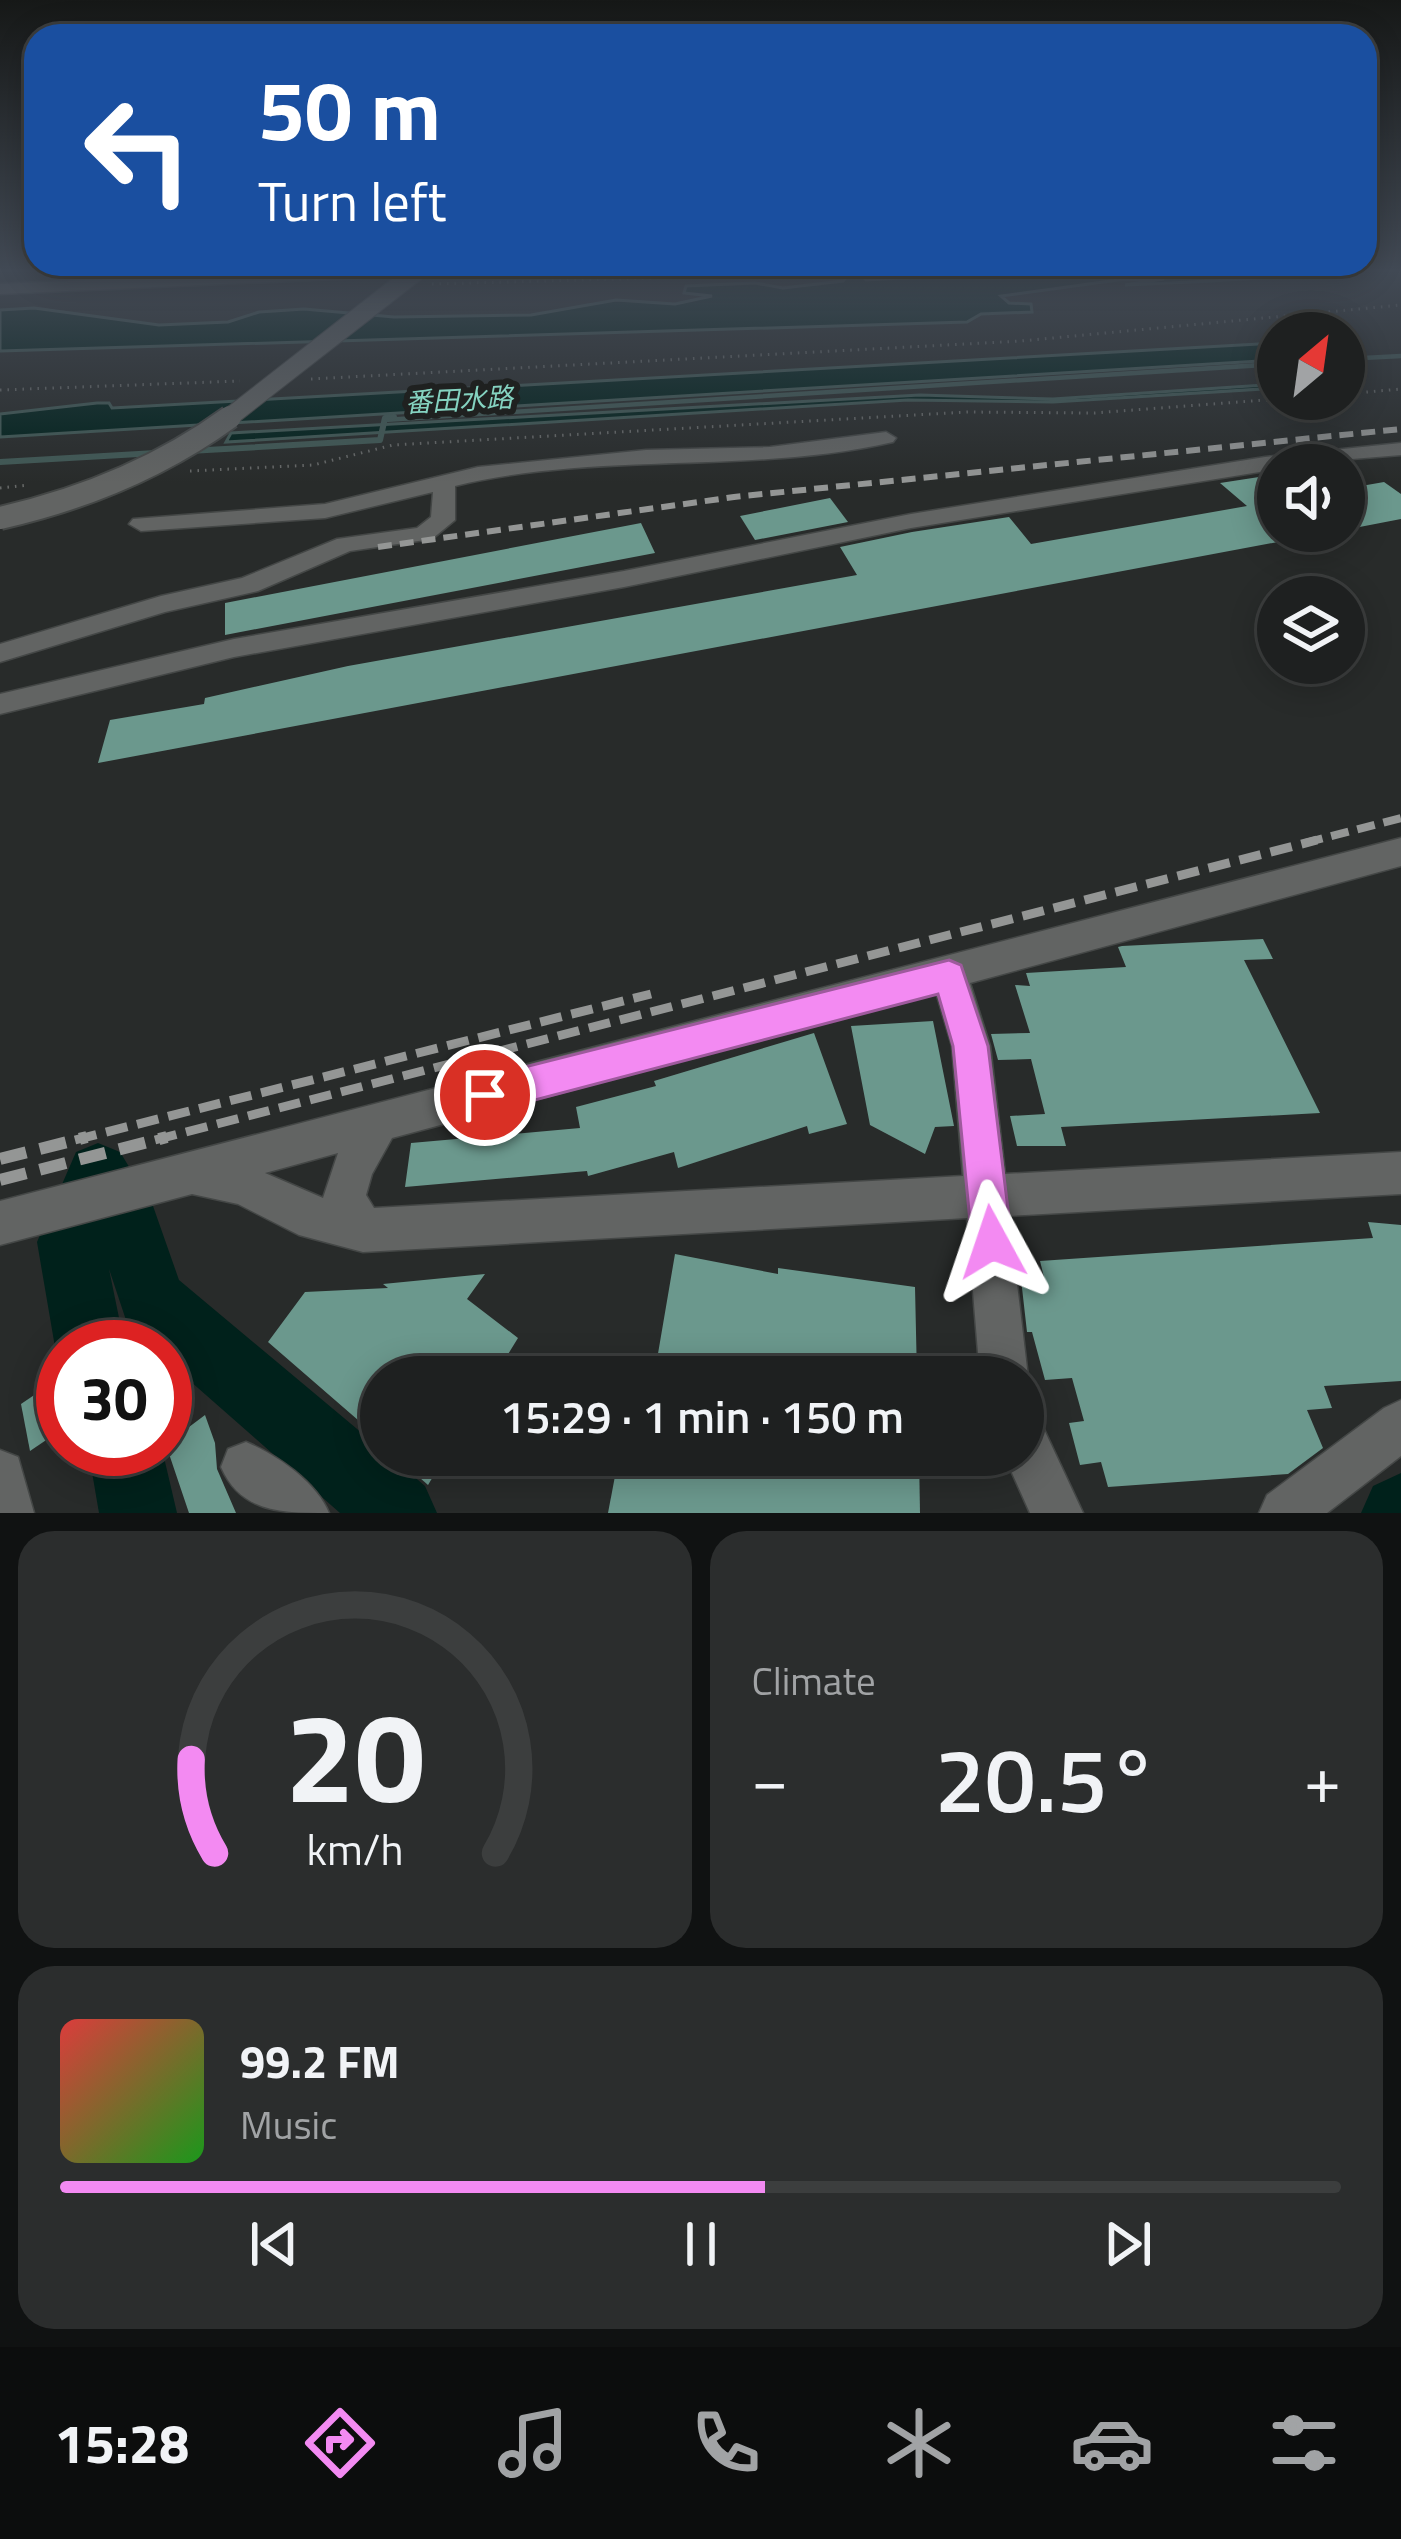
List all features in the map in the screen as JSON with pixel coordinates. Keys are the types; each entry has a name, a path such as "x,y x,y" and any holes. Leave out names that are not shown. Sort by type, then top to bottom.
{"street":[{"path":"0,518 42,512 116,487 169,460 337,342"},
{"path":"141,524 325,511 478,474 646,456 770,453 886,438"},
{"path":"0,704 234,648 624,579 911,521 1265,464 1401,449"},
{"path":"0,653 161,604 249,585 345,544 436,529 442,520 444,482"},
{"path":"0,1235 1,1222 1401,852"},
{"path":"949,975 970,1046 1002,1356"},
{"path":"363,1230 344,1198 353,1166 379,1122"},
{"path":"180,1178 243,1184 299,1213 363,1230 1401,1173"},
{"path":"1285,1513 1401,1425"},
{"path":"246,1467 303,1513"},
{"path":"0,1475 8,1513"},
{"path":"1040,1476 1057,1513"}],"path":[{"path":"311,379 1010,342"},
{"path":"0,390 246,381"},
{"path":"1365,392 1401,389"},
{"path":"313,465 393,445 968,412 1094,413 1257,401"}],"water":[{"path":"0,342 313,342 0,351"},
{"name":"番田水路","path":"1257,344 1257,361 0,437 0,414 97,403 109,403 112,408"},
{"path":"1257,385 1257,389 1053,402 908,400 226,442 231,433 920,395 1053,399"}],"building":[{"path":"1257,477 1257,546 98,763 110,720 204,704 205,698 348,666 857,575 840,547 912,532 1009,517 1031,544 1247,506 1220,483"},
{"path":"1384,482 1401,494 1401,519 1365,526 1365,485"},
{"path":"830,498 848,522 755,540 740,516"},
{"path":"641,523 655,553 225,635 225,603"},
{"path":"1263,939 1273,959 1244,960 1320,1113 1061,1127 1066,1146 1017,1146 1010,1116 1045,1114 1031,1059 998,1060 991,1034 1030,1033 1015,985 1030,986 1026,973 1126,967 1118,947 1122,946"},
{"path":"933,1021 954,1126 935,1127 925,1154 870,1125 851,1026"},
{"path":"814,1033 847,1124 809,1134 807,1126 678,1168 674,1152 588,1176 587,1171 405,1187 411,1143 580,1128 576,1107 656,1086 654,1081"},
{"path":"1368,1222 1401,1225 1401,1381 1324,1386 1332,1408 1307,1410 1323,1448 1288,1474 1108,1487 1101,1462 1080,1465 1069,1423 1084,1421 1072,1378 1045,1380 1044,1356 1038,1356 1032,1332 1027,1332 1021,1279 1044,1277 1040,1261 1373,1238"},
{"path":"675,1254 778,1274 778,1268 915,1287 917,1356 658,1356"},
{"path":"485,1274 467,1299 518,1338 507,1356 360,1356 360,1422 268,1342 305,1292 388,1288 383,1284"},
{"path":"36,1394 36,1447 30,1451 21,1404"},
{"path":"205,1415 215,1443 217,1469 236,1513 189,1513 176,1476 192,1476 192,1425"},
{"path":"615,1476 919,1476 920,1513 608,1513"}],"waterway":[{"path":"1365,358 1401,356"},
{"name":"番田水路","path":"385,420 1257,365"},
{"name":"番田水路","path":"385,420 394,417"},
{"path":"189,451 380,440 385,420"},
{"path":"0,462 156,453"},
{"path":"85,1320 70,1242 98,1174 130,1229 152,1302 173,1320"},
{"path":"192,1336 398,1513"},
{"path":"130,1476 138,1513"}],"railway":[{"path":"378,547 734,497 1401,429"},
{"path":"1305,843 1401,818"},
{"path":"155,1140 1317,840"},
{"path":"75,1140 651,994"},
{"path":"0,1159 87,1137"},
{"path":"0,1180 167,1137"}],"route":[{"path":"485,1095 949,975 970,1046 992,1242"}]}
